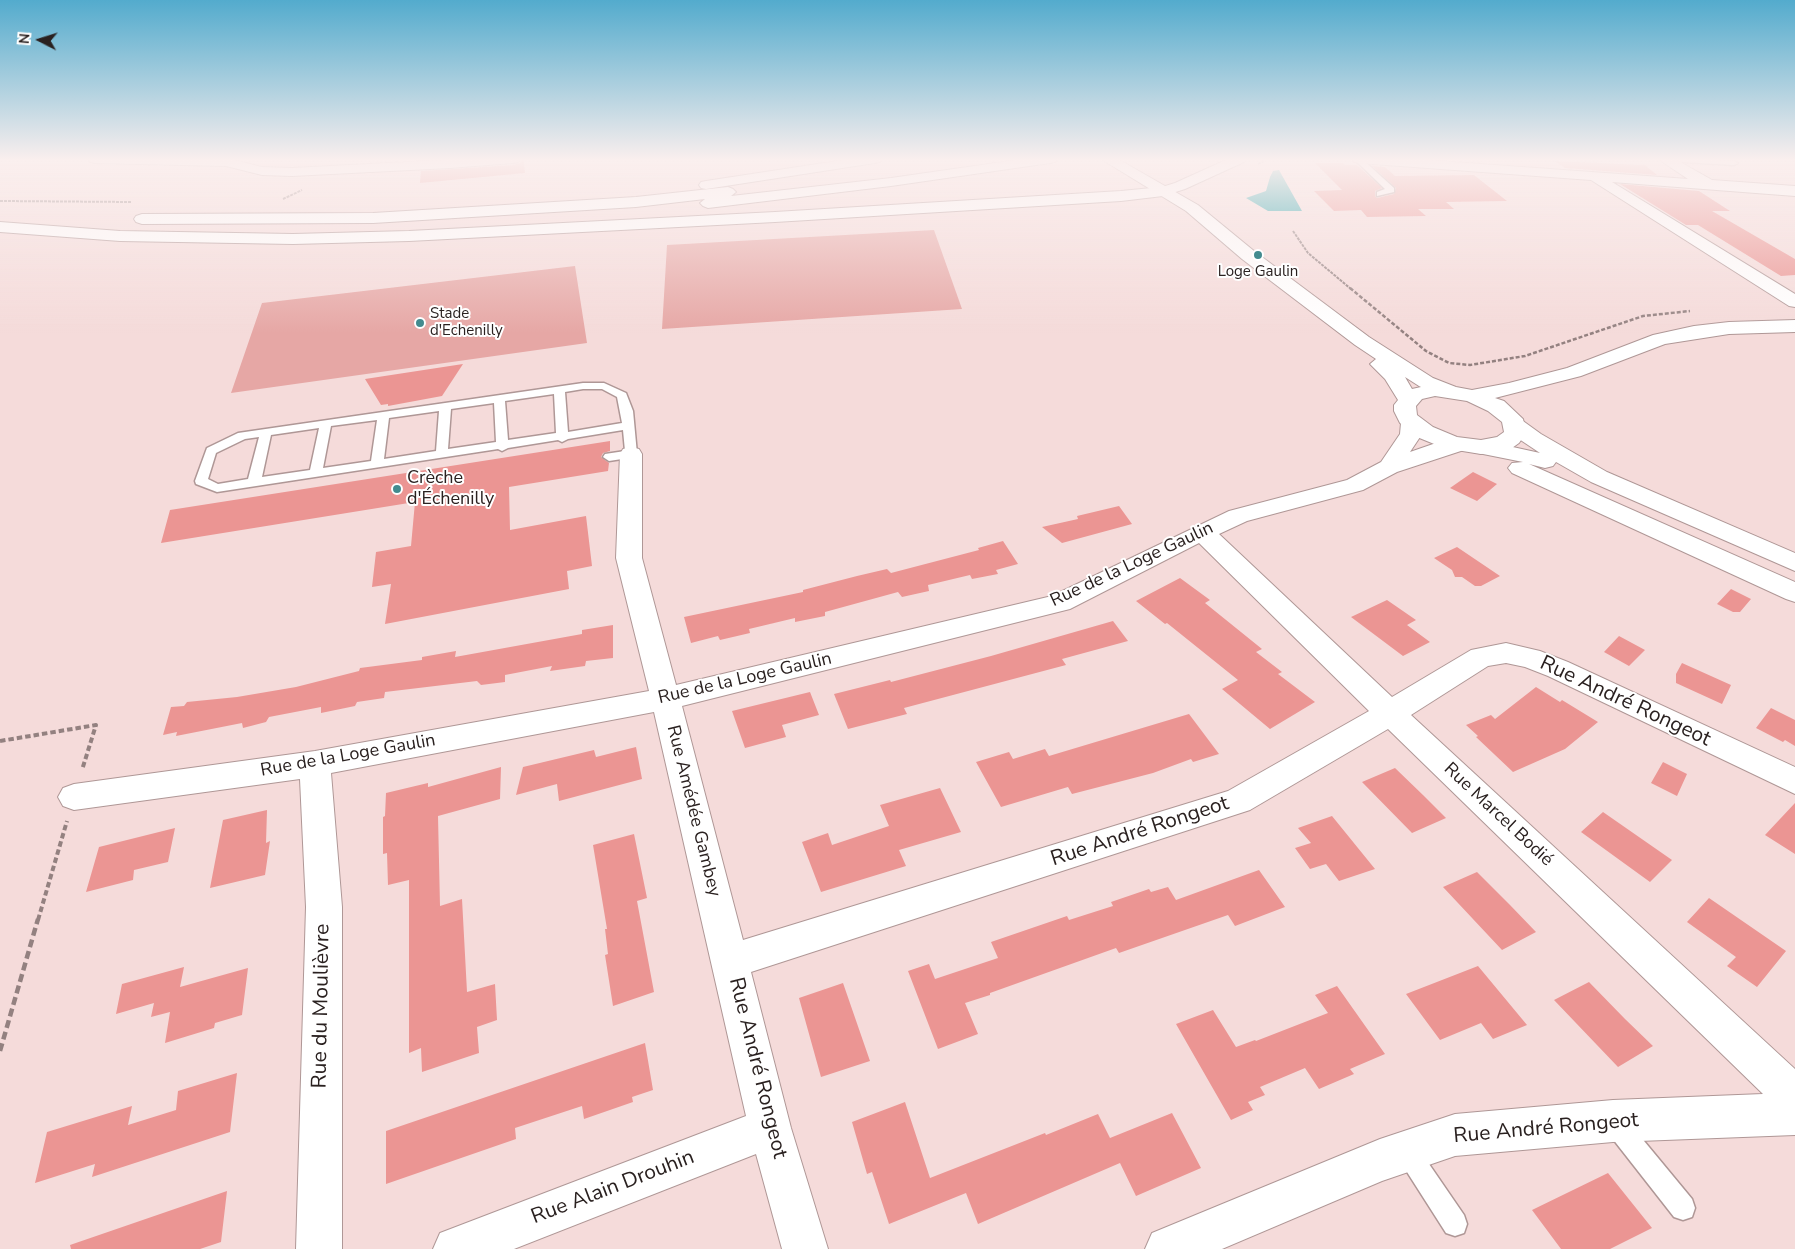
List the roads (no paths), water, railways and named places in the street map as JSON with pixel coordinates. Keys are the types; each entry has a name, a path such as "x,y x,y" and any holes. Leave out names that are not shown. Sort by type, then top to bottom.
{"main road":[{"path":"40,217 94,219"},
{"path":"124,218 384,217"},
{"path":"0,227 220,229 381,225 519,217"},
{"path":"0,227 120,236 235,239 357,238 769,217"},
{"path":"1187,217 1378,362 1393,376 1408,399"},
{"path":"1203,217 1362,341 1426,382 1448,391 1472,396 1496,406 1533,439 1599,477 1795,563"},
{"path":"1659,217 1795,302"},
{"path":"1472,396 1511,389 1574,372 1660,339 1694,332 1764,326 1795,326"},
{"path":"1513,422 1516,406 1574,372"},
{"path":"1448,391 1424,392 1408,399 1405,411 1412,423 1438,438 1471,446 1517,453 1599,477"},
{"name":"Rue de la Loge Gaulin","path":"74,797 315,764 666,699 1060,603 1238,516 1354,485 1389,467 1444,448 1493,446 1511,438 1515,433 1513,422"},
{"name":"Rue de la Loge Gaulin","path":"1389,467 1411,434 1412,423"},
{"name":"Rue Amédée Gambey","path":"622,446 629,558 666,699 730,961"},
{"path":"1520,468 1795,593"},
{"path":"1687,544 1705,523"},
{"name":"Rue Marcel Bodié","path":"1202,532 1795,1097"},
{"name":"Rue André Rongeot","path":"805,1249 770,1128 730,961 1238,801 1390,713 1481,657 1506,654 1530,658 1558,669 1795,780"},
{"name":"Rue du Moulièvre","path":"315,764 324,907 319,1249"},
{"name":"Rue André Rongeot","path":"1168,1249 1380,1160 1455,1135 1613,1121 1795,1114"},
{"name":"Rue Alain Drouhin","path":"456,1249 770,1128"}],"lane":[{"path":"604,386 622,395 627,411 622,446 562,438 217,488 201,481 211,451 242,436 559,389 604,386"},
{"path":"559,389 562,438"},
{"path":"499,398 502,447"},
{"path":"442,455 445,406"},
{"path":"378,465 383,415"},
{"path":"316,474 326,423"},
{"path":"254,483 266,432"},
{"path":"1613,1121 1683,1208"},
{"path":"1407,1152 1455,1224"}],"place":[{"name":"Loge Gaulin","path":"1258,255"},
{"name":"Stade d'Echenilly","path":"420,323"},
{"name":"Crèche d'Échenilly","path":"397,489"}]}
